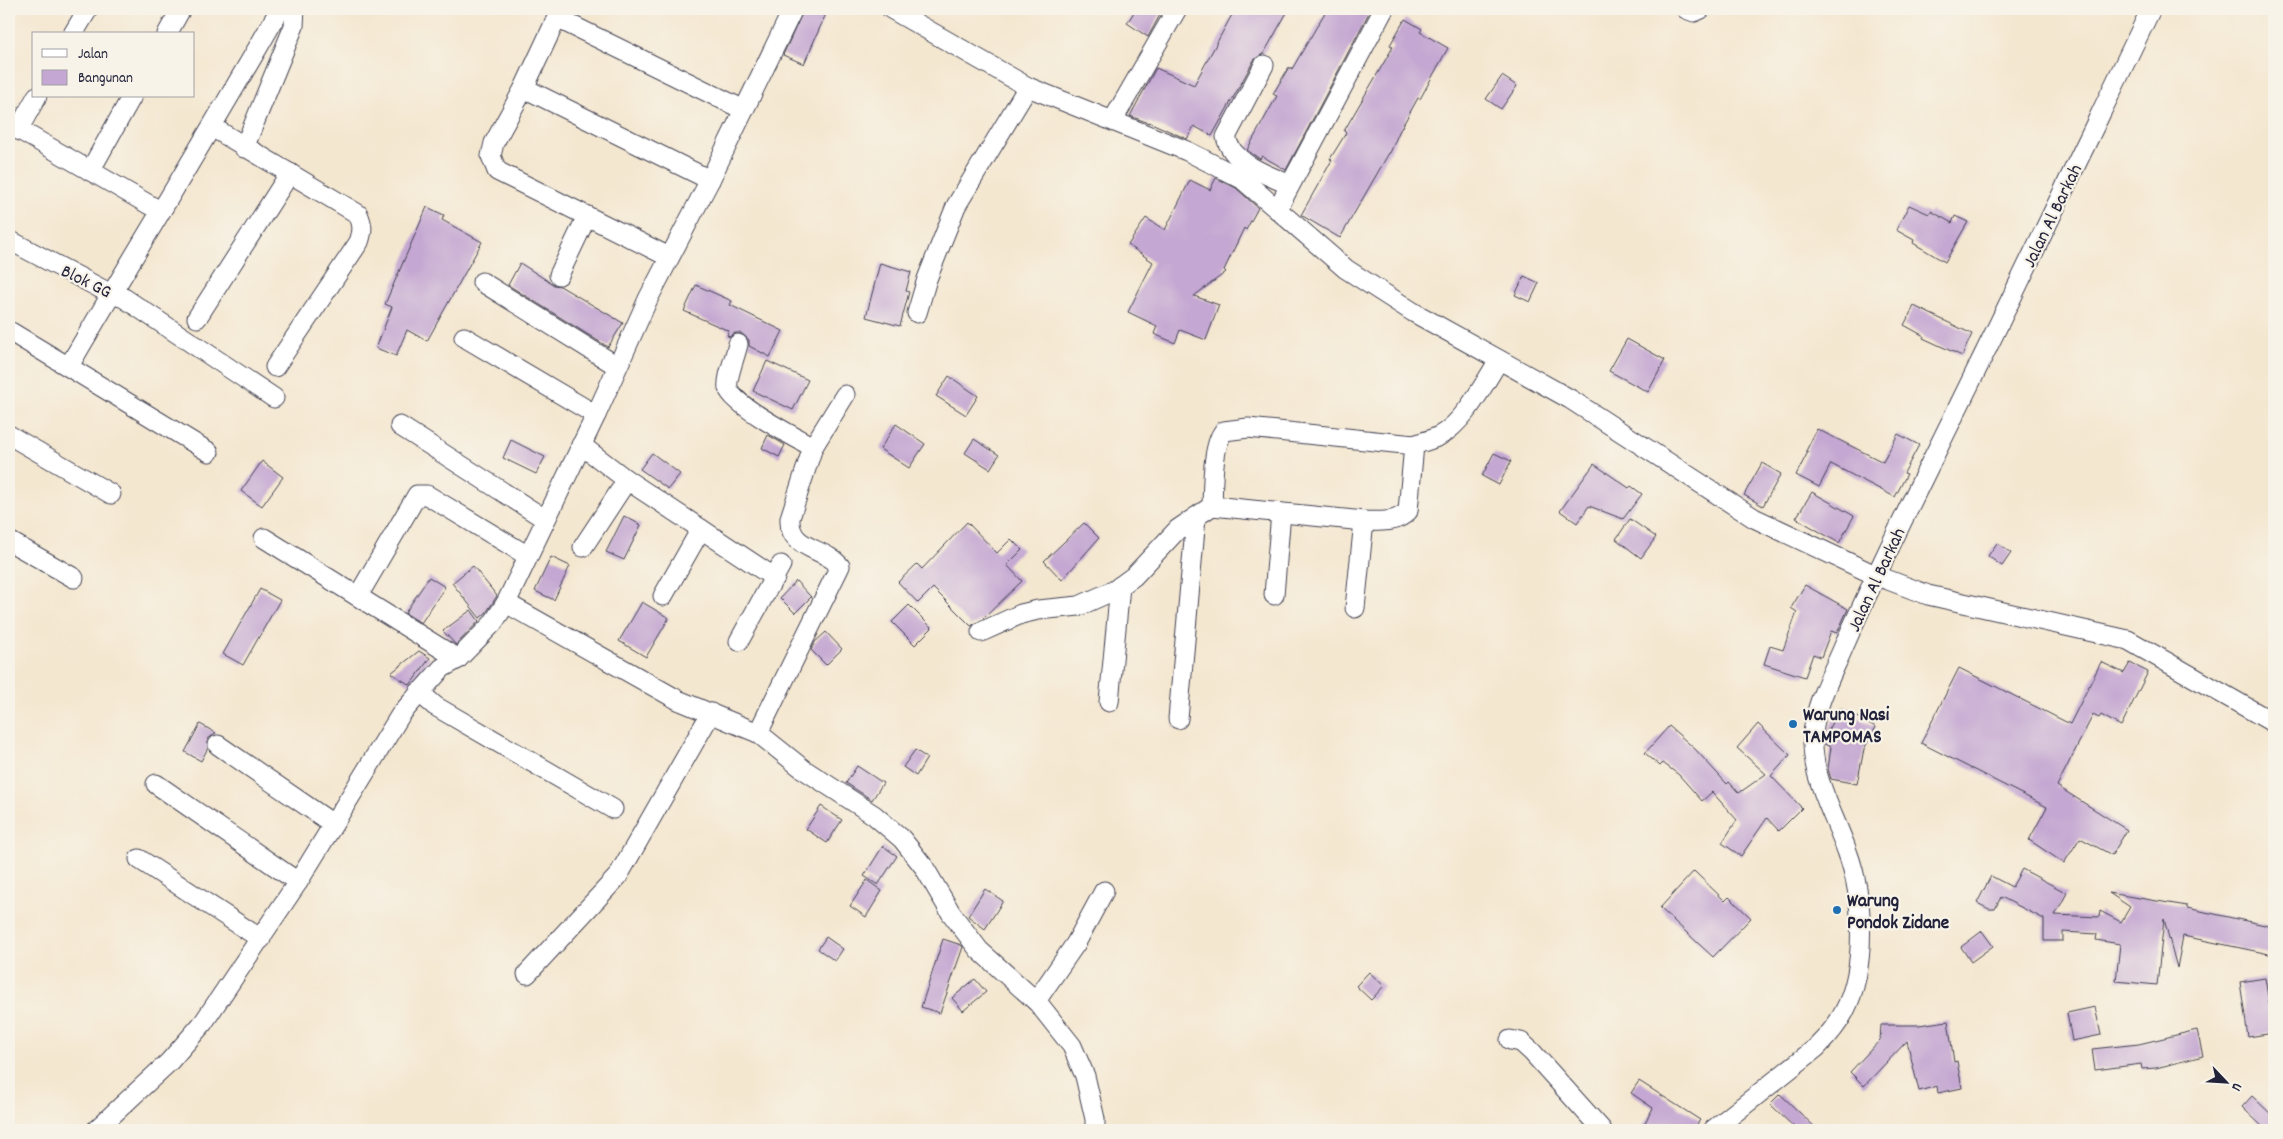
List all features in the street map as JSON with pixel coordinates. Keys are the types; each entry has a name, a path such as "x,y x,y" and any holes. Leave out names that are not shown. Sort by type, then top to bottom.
{"street":[{"path":"75,32 88,9"},
{"path":"168,32 181,9"},
{"path":"69,366 117,292 160,211 212,127 280,9"},
{"path":"244,148 294,26 295,9"},
{"path":"96,1130 169,1062 203,1023 298,882 401,714 442,668 458,659 493,623 506,603 669,257 710,180 793,9"},
{"path":"891,9 1028,86 1215,164 1242,179 1278,208 1346,269 1413,312 1570,399 1754,518 1875,575 1912,590 1954,602 2128,640 2274,724"},
{"path":"1113,120 1177,9"},
{"path":"1278,208 1384,9"},
{"path":"1686,9 1694,12 1701,9"},
{"name":"Jalan Al Barkah","path":"1712,1130 1816,1048 1831,1034 1845,1010 1855,983 1860,948 1856,886 1848,853 1817,778 1812,756 1812,739 1818,709 1875,575 1976,372 2151,9"},
{"path":"669,257 497,171 494,165 491,156 494,143 524,88 559,13 744,110"},
{"path":"1264,65 1226,137 1228,144 1246,164 1290,185"},
{"path":"917,313 927,279 956,206 1028,86"},
{"path":"524,88 710,180"},
{"path":"35,98 13,127 160,211"},
{"path":"90,171 131,98"},
{"path":"212,127 244,148 358,214 362,224 363,233 359,242 275,367"},
{"path":"197,318 290,173"},
{"path":"559,275 587,216"},
{"name":"Blok GG","path":"9,226 117,292"},
{"name":"Blok GG","path":"9,240 117,292"},
{"path":"482,282 617,366"},
{"path":"117,292 274,398"},
{"path":"9,333 69,366 209,452"},
{"path":"464,337 596,415"},
{"path":"738,344 728,381 728,389 732,396 766,420 813,447"},
{"path":"1212,506 1216,449 1219,437 1224,430 1248,428 1414,445 1439,436 1449,429 1476,397 1499,360"},
{"path":"758,732 840,566 797,539 791,533 790,518 813,447 844,395"},
{"path":"400,426 545,519"},
{"path":"9,435 111,494"},
{"path":"982,632 1029,612 1079,606 1099,599 1120,586 1147,563 1178,528 1212,506 1364,521 1389,522 1401,518 1408,511 1414,445"},
{"path":"581,446 627,480 701,529 778,571 738,641"},
{"path":"583,547 627,480"},
{"path":"358,596 417,495 421,494 427,495 528,556"},
{"path":"1274,595 1281,513"},
{"path":"1178,719 1196,517"},
{"path":"1355,608 1364,521"},
{"path":"663,596 701,529"},
{"path":"264,538 458,659"},
{"path":"9,541 74,578"},
{"path":"1109,702 1120,586"},
{"path":"506,603 678,700 758,732 803,769 874,815 902,839 924,867 950,913 979,950 1036,1001 1072,1046 1085,1076 1096,1130"},
{"path":"419,692 435,706 613,809"},
{"path":"527,974 618,876 711,713"},
{"path":"218,745 332,824"},
{"path":"156,784 298,882"},
{"path":"140,859 261,938"},
{"path":"1036,1001 1076,943 1104,891"},
{"path":"1510,1040 1522,1042 1602,1130"}],"building":[{"path":"804,9 828,9 804,64 783,55"},
{"path":"1136,9 1154,9 1161,13 1148,37 1127,23"},
{"path":"1235,9 1289,9 1264,53 1254,60 1212,136 1194,126 1187,139 1149,122 1130,116 1156,68 1194,85"},
{"path":"1327,9 1371,9 1286,170 1262,156 1260,159 1247,150 1277,96 1273,94 1289,67 1292,69"},
{"path":"1405,19 1422,29 1420,32 1448,48 1340,238 1301,215 1332,160 1330,159 1346,133 1344,131 1393,47 1390,45"},
{"path":"1502,76 1517,86 1501,109 1486,99"},
{"path":"1216,178 1236,188 1258,208 1246,230 1244,228 1224,270 1226,272 1194,296 1219,305 1206,340 1180,330 1175,343 1154,334 1157,326 1128,312 1153,262 1128,245 1146,218 1165,230 1190,180 1210,190"},
{"path":"1909,205 1929,214 1931,211 1952,223 1955,216 1968,222 1945,262 1913,243 1914,240 1896,230"},
{"path":"427,207 444,215 442,220 482,242 427,341 407,330 396,356 376,348 392,307 385,304"},
{"path":"520,263 554,285 560,286 623,323 608,347 508,285"},
{"path":"880,263 911,272 906,291 909,292 900,326 866,317"},
{"path":"1524,276 1539,283 1530,302 1515,295"},
{"path":"696,285 732,301 730,305 783,331 770,357 749,346 749,340 741,333 735,333 729,337 727,335 729,331 684,311"},
{"path":"1914,306 1972,334 1962,356 1923,338 1924,336 1904,325"},
{"path":"1627,339 1665,360 1648,392 1609,371"},
{"path":"767,361 808,380 793,410 753,391"},
{"path":"949,376 978,396 966,415 936,396"},
{"path":"896,424 925,444 909,468 880,449"},
{"path":"1817,429 1883,462 1898,434 1919,445 1904,473 1907,474 1895,497 1831,464 1819,487 1796,475"},
{"path":"768,435 785,445 779,457 762,448"},
{"path":"974,439 999,455 990,469 965,453"},
{"path":"511,440 545,457 536,474 503,458"},
{"path":"652,453 680,474 668,489 640,469"},
{"path":"1494,453 1511,461 1499,485 1482,476"},
{"path":"262,461 283,477 262,506 241,491"},
{"path":"1762,463 1781,474 1763,506 1744,495"},
{"path":"1594,464 1629,488 1631,486 1642,494 1623,519 1589,506 1577,523 1560,511"},
{"path":"1812,492 1854,516 1839,543 1796,518"},
{"path":"624,516 641,525 624,560 606,552"},
{"path":"1630,519 1656,537 1641,558 1616,539"},
{"path":"967,522 997,553 1011,539 1022,550 1007,565 1022,581 983,619 971,626 933,588 918,603 898,582 917,564 922,569"},
{"path":"1084,523 1099,538 1062,580 1044,561"},
{"path":"1997,543 2011,553 2002,566 1988,556"},
{"path":"551,557 570,566 554,600 535,591"},
{"path":"473,566 497,596 486,613 480,618 452,583"},
{"path":"429,577 445,587 421,623 405,613"},
{"path":"796,581 811,597 795,613 780,598"},
{"path":"1805,585 1848,609 1837,633 1831,631 1821,657 1813,654 1805,677 1764,664 1770,646 1783,650 1797,612 1791,608"},
{"path":"260,589 280,600 243,665 223,654"},
{"path":"642,602 669,618 646,657 619,641"},
{"path":"909,605 932,628 915,645 892,622"},
{"path":"471,610 479,621 456,645 443,631"},
{"path":"826,632 842,649 826,665 811,650 815,642"},
{"path":"419,651 430,658 410,685 391,673"},
{"path":"2101,662 2124,673 2130,663 2148,672 2121,726 2101,715 2099,718 2093,715 2057,786 2127,830 2112,855 2080,838 2064,863 2029,840 2047,807 1921,743 1959,668 2070,724"},
{"path":"1840,708 1876,727 1864,749 1857,784 1831,779 1828,769 1831,747 1824,744 1824,737"},
{"path":"200,724 216,733 208,739 208,748 201,761 185,752"},
{"path":"1758,724 1790,755 1771,776 1802,808 1779,831 1767,818 1741,856 1722,843 1737,820 1712,792 1702,801 1679,775 1663,763 1660,766 1645,753 1669,726 1695,749 1727,784 1729,782 1739,793 1766,774 1737,748"},
{"path":"915,750 927,758 916,776 903,767"},
{"path":"857,766 883,783 872,800 846,783"},
{"path":"821,806 842,820 827,843 806,829"},
{"path":"883,846 897,856 878,885 864,876"},
{"path":"2022,869 2067,893 2055,915 2099,917 2100,911 2121,922 2130,907 2109,893 2187,906 2187,908 2274,927 2274,955 2183,936 2177,968 2164,919 2157,985 2116,981 2120,944 2096,940 2097,934 2063,932 2063,941 2044,941 2044,919 2001,897 1995,909 1989,909 1977,903 1991,876 2012,887"},
{"path":"1694,871 1725,901 1729,897 1751,918 1713,957 1660,908"},
{"path":"867,880 882,891 866,917 850,906"},
{"path":"985,889 1003,901 985,929 968,916"},
{"path":"1982,931 1993,946 1971,962 1961,947"},
{"path":"826,937 843,949 835,961 818,949"},
{"path":"943,939 963,947 940,1013 921,1007"},
{"path":"1369,972 1384,986 1371,1000 1356,986"},
{"path":"2265,978 2274,1033 2248,1037 2240,982"},
{"path":"975,979 986,992 963,1011 952,998"},
{"path":"2095,1007 2101,1035 2072,1041 2067,1013"},
{"path":"1948,1021 1954,1062 1957,1061 1962,1088 1938,1093 1937,1086 1919,1091 1907,1041 1864,1086 1850,1072 1880,1040 1881,1025 1919,1025"},
{"path":"2197,1030 2203,1056 2156,1068 2142,1069 2141,1064 2095,1070 2092,1049 2139,1044"},
{"path":"1639,1081 1700,1120 1693,1130 1641,1130 1653,1108 1631,1093"},
{"path":"1780,1094 1818,1130 1797,1130 1770,1104"},
{"path":"2252,1096 2274,1117 2274,1130 2266,1130 2242,1107"}],"place":[{"name":"Warung Nasi TAMPOMAS","path":"1793,724"},
{"name":"Warung Pondok Zidane","path":"1837,910"}]}
